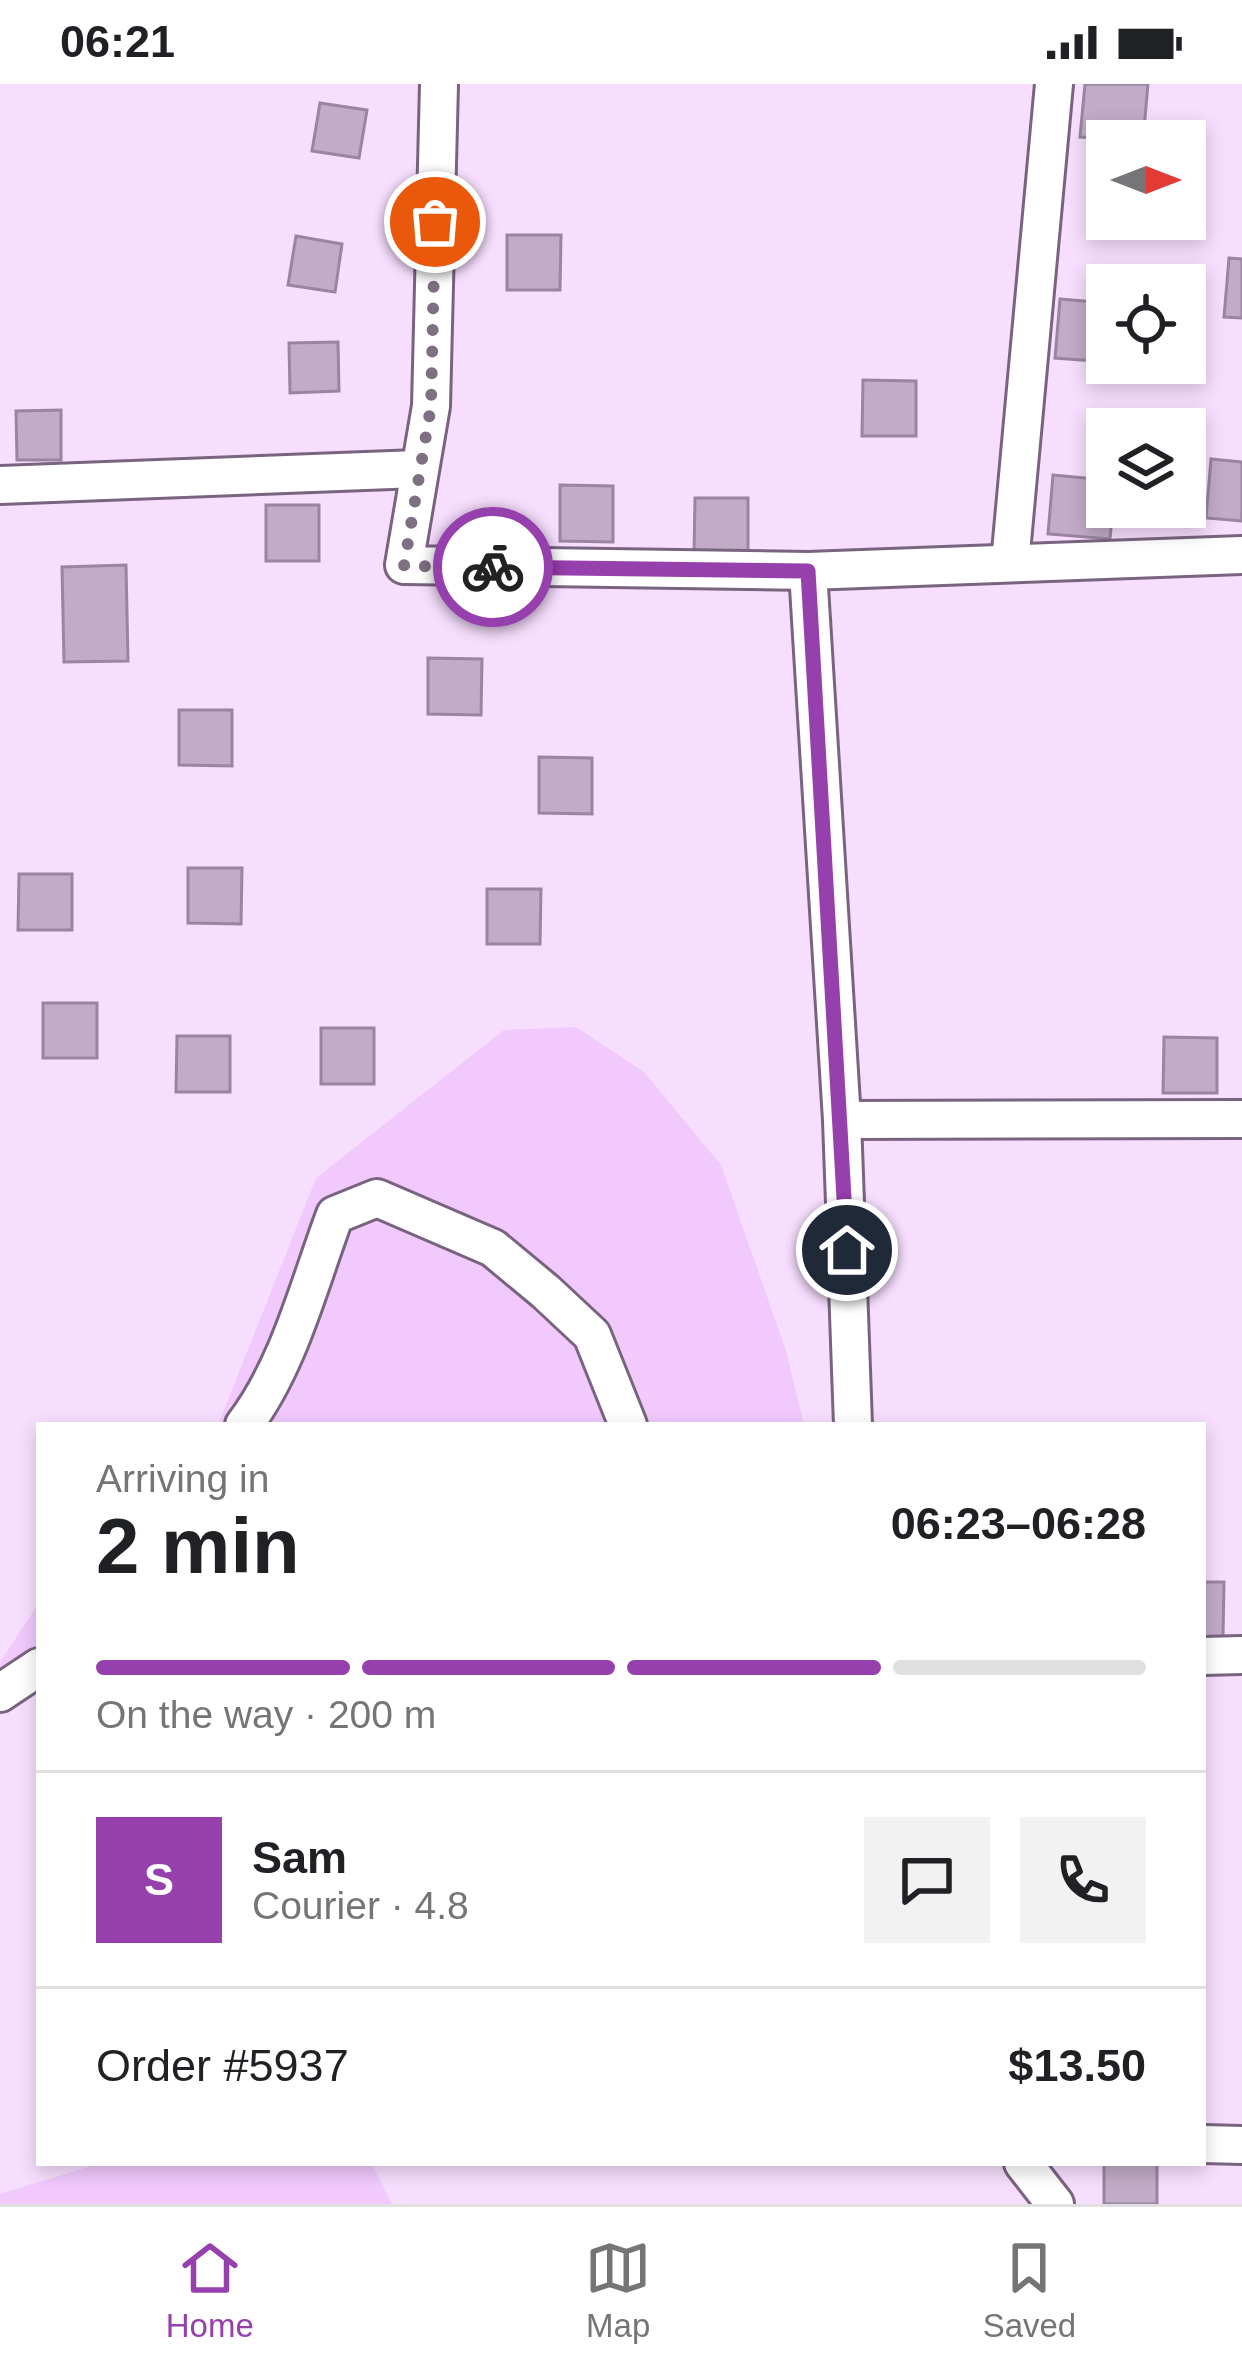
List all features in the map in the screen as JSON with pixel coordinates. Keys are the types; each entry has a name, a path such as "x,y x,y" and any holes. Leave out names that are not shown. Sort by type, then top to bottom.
{"street":[{"path":"439,84 431,406 404,566 808,571 1242,555"},
{"path":"1010,563 1054,84"},
{"path":"0,485 418,469"},
{"path":"808,571 842,1120 853,1422"},
{"path":"842,1120 1242,1118"},
{"path":"246,1422 260,1403 290,1336 334,1215 377,1198 493,1247 546,1292 592,1335 627,1422"},
{"path":"1206,1655 1242,1655"},
{"path":"0,1695 36,1668"},
{"path":"0,1695 36,1705"},
{"path":"1206,2144 1242,2144"},
{"path":"1025,2166 1055,2204"}],"shaded area":[{"path":"576,1027 644,1072 721,1165 786,1351 803,1422 219,1422 316,1178 504,1030"},
{"path":"36,1608 36,1686 0,1676 0,1662"},
{"path":"91,2166 373,2166 392,2204 0,2204 0,2194"}],"building":[{"path":"1085,84 1148,84 1145,120 1086,120 1086,137 1080,137"},
{"path":"320,103 367,110 359,158 312,151"},
{"path":"507,235 561,235 560,290 507,290"},
{"path":"296,236 342,244 335,292 288,285"},
{"path":"1229,258 1242,259 1242,318 1224,317"},
{"path":"1060,299 1086,301 1086,360 1055,358"},
{"path":"338,342 339,391 290,393 289,343"},
{"path":"863,380 916,381 916,436 862,436"},
{"path":"61,410 61,460 17,460 16,411"},
{"path":"1211,459 1242,462 1242,521 1206,518"},
{"path":"1053,475 1086,478 1086,528 1111,528 1110,539 1048,534"},
{"path":"560,485 613,486 613,542 560,541"},
{"path":"695,498 748,498 748,554 694,553"},
{"path":"266,505 319,505 319,561 266,561"},
{"path":"126,565 128,661 64,662 62,567"},
{"path":"428,658 482,659 481,715 428,714"},
{"path":"179,710 232,710 232,766 179,765"},
{"path":"539,757 592,758 592,814 539,813"},
{"path":"188,868 242,868 241,924 188,923"},
{"path":"19,874 72,874 72,930 18,930"},
{"path":"487,889 541,889 540,944 487,944"},
{"path":"43,1003 97,1003 97,1058 43,1058"},
{"path":"321,1028 374,1028 374,1084 321,1084"},
{"path":"177,1036 230,1036 230,1092 176,1092"},
{"path":"1164,1037 1217,1038 1217,1093 1163,1093"},
{"path":"1206,1582 1224,1582 1223,1637 1206,1637"},
{"path":"1104,2166 1157,2166 1157,2204 1104,2204"}],"way so far":[{"path":"435,222 431,406 404,566 493,567"}],"route":[{"path":"493,567 808,571 847,1250"}]}
